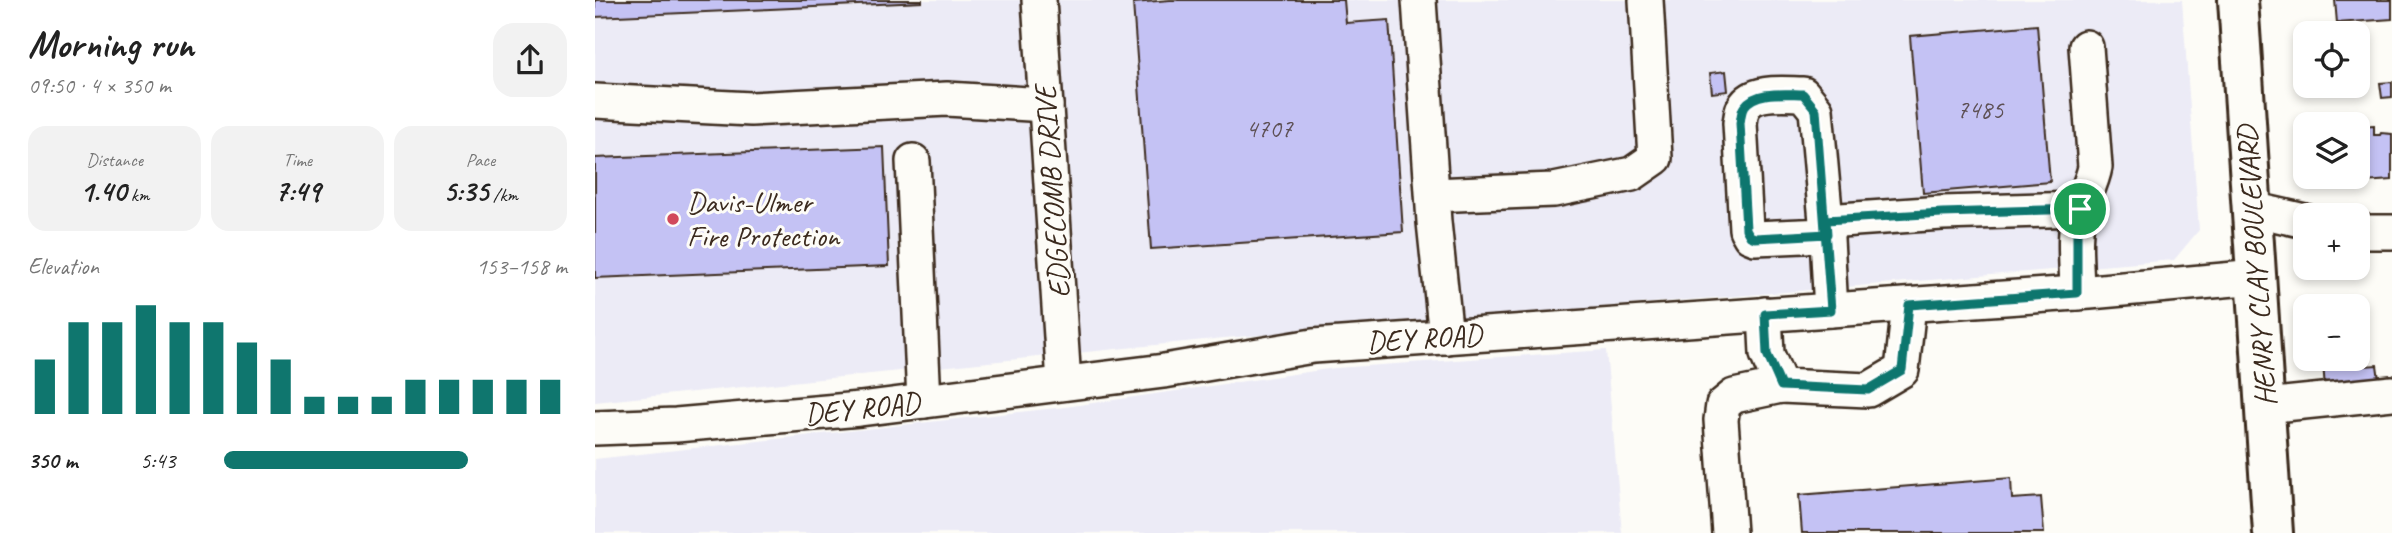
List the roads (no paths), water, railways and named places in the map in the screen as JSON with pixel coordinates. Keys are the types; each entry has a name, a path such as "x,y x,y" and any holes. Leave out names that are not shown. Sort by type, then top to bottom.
{"main road":[{"name":"HENRY CLAY BOULEVARD","path":"2238,0 2273,533"}],"street":[{"name":"EDGECOMB DRIVE","path":"1039,0 1064,383"},
{"path":"1419,0 1446,337"},
{"path":"1433,195 1554,190 1632,174 1655,159 1646,0"},
{"path":"2077,293 2077,224 2080,209 2092,184 2095,167 2086,47"},
{"path":"595,101 751,109 947,99 1046,105"},
{"path":"913,161 924,401"},
{"path":"1831,310 1826,228 1942,213 2080,209"},
{"path":"2252,209 2293,218"},
{"path":"2370,232 2392,232"},
{"name":"DEY ROAD","path":"595,428 689,424 860,409 1164,371 1313,346 2257,278"},
{"path":"1729,533 1721,420 1723,405 1734,396 1781,386 1868,390 1902,370 1909,305"},
{"path":"1765,314 1767,354 1781,386"},
{"path":"2265,406 2392,393"}],"place":[{"name":"Davis-Ulmer Fire Protection","path":"673,219"}]}
